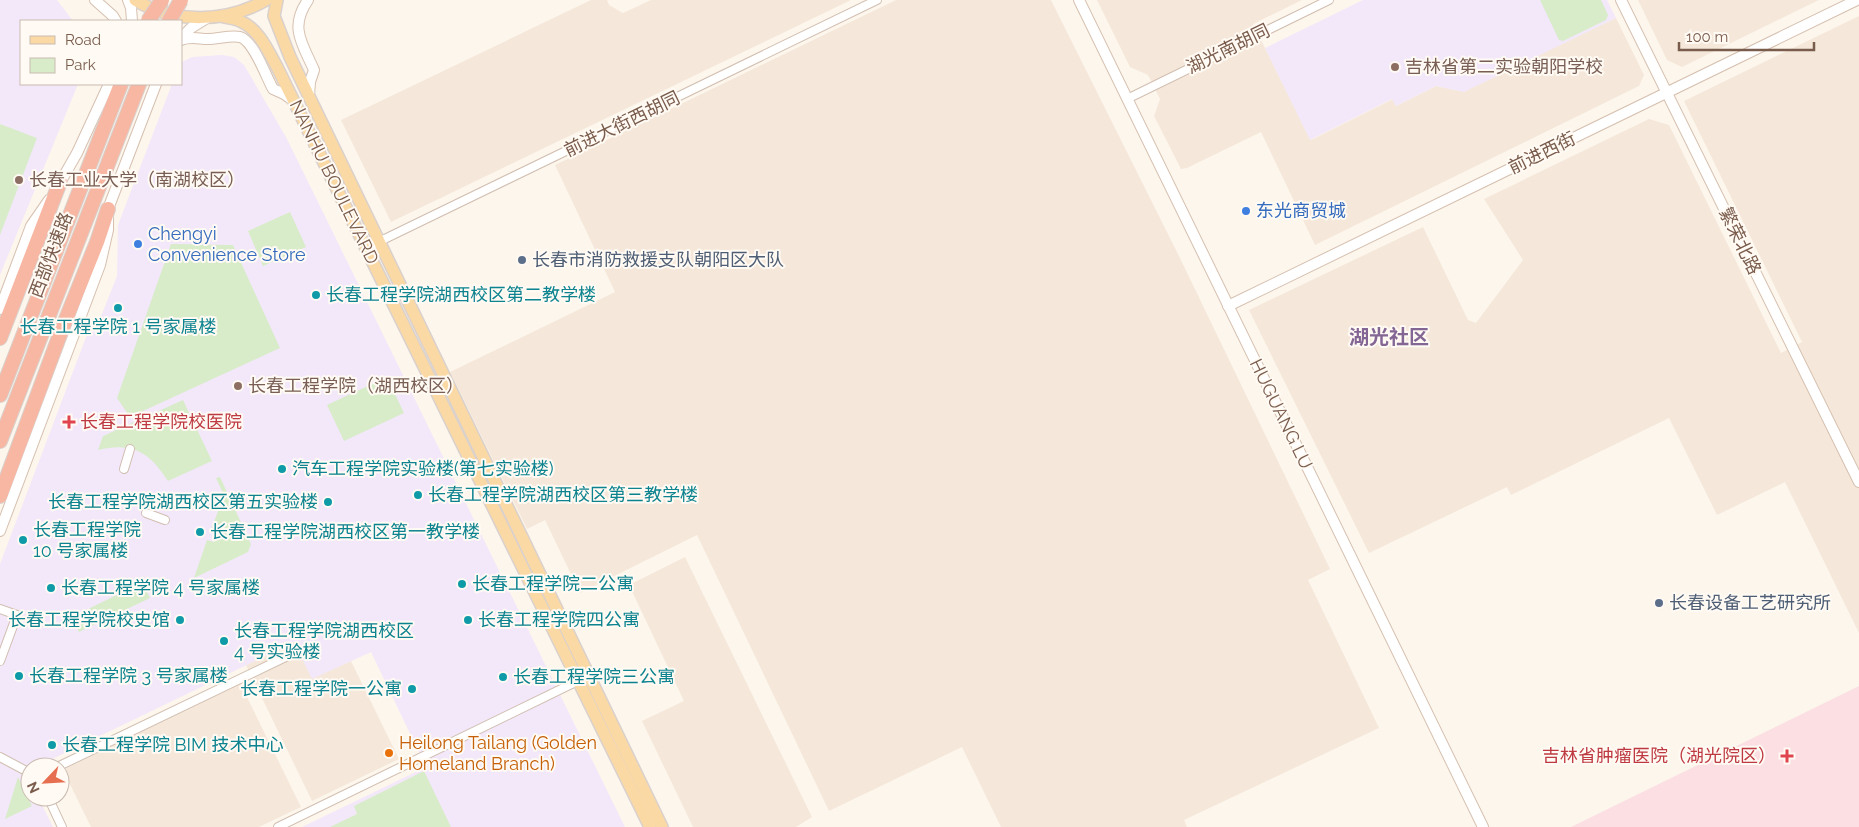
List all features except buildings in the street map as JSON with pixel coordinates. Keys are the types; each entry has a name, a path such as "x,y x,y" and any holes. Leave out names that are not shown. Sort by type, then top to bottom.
{"highway":[{"path":"149,20 162,0"},
{"path":"170,20 181,0"},
{"name":"西部快速路","path":"0,395 121,85"},
{"name":"西部快速路","path":"0,441 139,85"},
{"path":"0,338 60,182"},
{"path":"0,496 62,329 97,242 108,208"}],"main road":[{"path":"135,0 167,13 194,18 221,16 247,9 266,0"},
{"name":"NANHU BOULEVARD","path":"277,0 274,16 279,33 584,679 650,827"},
{"name":"NANHU BOULEVARD","path":"221,16 240,20 253,30 262,41 277,67 366,248 584,679 662,827"}],"street":[{"path":"95,0 115,20"},
{"path":"128,0 132,20"},
{"path":"308,0 299,14 298,24 300,38 314,70 310,82 309,95"},
{"name":"前进大街西胡同","path":"366,248 877,0"},
{"name":"HUGUANG LU","path":"1079,0 1483,827"},
{"name":"湖光南胡同","path":"1127,99 1329,0"},
{"name":"繁荣北路","path":"1621,0 1859,482"},
{"name":"前进西街","path":"1228,306 1857,0"},
{"path":"182,38 192,28 207,18"},
{"path":"182,39 239,37 252,46 273,89 284,94 294,102"},
{"path":"0,309 31,226 77,153 109,85"},
{"path":"0,531 100,266 108,230 108,208 156,85"},
{"path":"124,469 130,449"},
{"path":"146,513 165,520"},
{"path":"0,609 16,615 0,661"},
{"path":"70,760 294,653"},
{"path":"278,827 289,825 584,679"},
{"path":"0,757 20,768"},
{"path":"53,807 62,827"}],"shaded area":[{"name":"长春工业大学（南湖校区）","path":"0,0 57,0 72,20 20,20 20,85 78,85 0,275"},
{"path":"591,0 607,0 609,5 623,13 651,0 851,0 391,222 341,120"},
{"path":"896,0 1051,0 1178,254 1330,569 1308,580 1379,728 1184,820 1187,827 1001,827 962,747 829,811 697,535 580,593 545,520 527,529 450,372 615,292 555,165"},
{"path":"1097,0 1302,0 1253,24 1311,140 1393,99 1396,106 1436,86 1461,91 1616,18 1644,75 1639,86 1315,245 1261,132 1187,168 1181,169 1154,116 1160,99 1148,75 1130,67"},
{"name":"吉林省第二实验朝阳学校","path":"1363,0 1607,0 1616,18 1464,92 1436,86 1396,106 1392,99 1310,140 1265,48"},
{"path":"1638,0 1819,0 1682,67 1667,60"},
{"path":"1859,16 1859,633 1785,482 1717,515 1669,418 1511,495 1507,487 1369,553 1249,310 1423,227 1468,320 1476,323 1523,260 1484,199 1649,119 1669,125 1781,353 1802,342 1684,101"},
{"name":"长春工程学院（湖西校区）","path":"222,55 234,57 244,65 286,137 625,827 302,827 426,767 371,652 312,679 294,642 57,757 20,757 20,807 43,807 53,827 0,827 0,564 91,324 102,314 117,276 118,225 172,85 182,85 182,62 192,57"},
{"path":"685,557 812,817 796,827 693,827 642,721 684,701 629,585"},
{"path":"294,642 312,678 351,661 399,759 312,801 246,665"},
{"path":"240,683 301,807 259,827 91,827 70,784 70,767"},
{"name":"吉林省肿瘤医院（湖光院区）","path":"1859,686 1859,827 1571,827"}],"green space":[{"path":"1540,0 1601,0 1608,15 1606,20 1563,41 1559,40"},
{"path":"0,124 37,138 0,235"},
{"path":"290,212 306,247 263,266 248,231"},
{"path":"171,244 233,245 280,348 130,417 117,398"},
{"path":"387,377 404,413 344,441 327,405"},
{"path":"183,400 212,461 168,481 147,456 139,452 121,447 98,450 103,436"},
{"path":"220,477 251,544 248,552 194,578 207,540 214,542 217,532 211,530 224,495 216,478"},
{"path":"139,584 146,590 150,598 79,632 75,623 80,613"},
{"path":"424,771 451,827 330,827 357,814 354,806"},
{"path":"18,777 20,781 20,807 30,807 5,819"}],"place":[{"name":"吉林省第二实验朝阳学校","path":"1395,67"},
{"name":"长春工业大学（南湖校区）","path":"19,180"},
{"name":"东光商贸城","path":"1246,211"},
{"name":"Chengyi Convenience Store","path":"138,244"},
{"name":"长春市消防救援支队朝阳区大队","path":"522,260"},
{"name":"长春工程学院湖西校区第二教学楼","path":"316,295"},
{"name":"长春工程学院 1 号家属楼","path":"118,308"},
{"name":"长春工程学院（湖西校区）","path":"238,386"},
{"name":"长春工程学院校医院","path":"69,422"},
{"name":"汽车工程学院实验楼(第七实验楼)","path":"282,469"},
{"name":"长春工程学院湖西校区第三教学楼","path":"418,495"},
{"name":"长春工程学院湖西校区第五实验楼","path":"328,502"},
{"name":"长春工程学院湖西校区第一教学楼","path":"200,532"},
{"name":"长春工程学院 10 号家属楼","path":"23,540"},
{"name":"长春工程学院二公寓","path":"462,584"},
{"name":"长春工程学院 4 号家属楼","path":"51,588"},
{"name":"长春设备工艺研究所","path":"1659,603"},
{"name":"长春工程学院校史馆","path":"180,620"},
{"name":"长春工程学院四公寓","path":"468,620"},
{"name":"长春工程学院湖西校区 4 号实验楼","path":"224,641"},
{"name":"长春工程学院 3 号家属楼","path":"19,676"},
{"name":"长春工程学院三公寓","path":"503,677"},
{"name":"长春工程学院一公寓","path":"412,689"},
{"name":"长春工程学院 BIM 技术中心","path":"52,745"},
{"name":"Heilong Tailang (Golden Homeland Branch)","path":"389,753"},
{"name":"吉林省肿瘤医院（湖光院区）","path":"1787,756"}],"district":[{"name":"湖光社区","path":"1389,337"}]}
